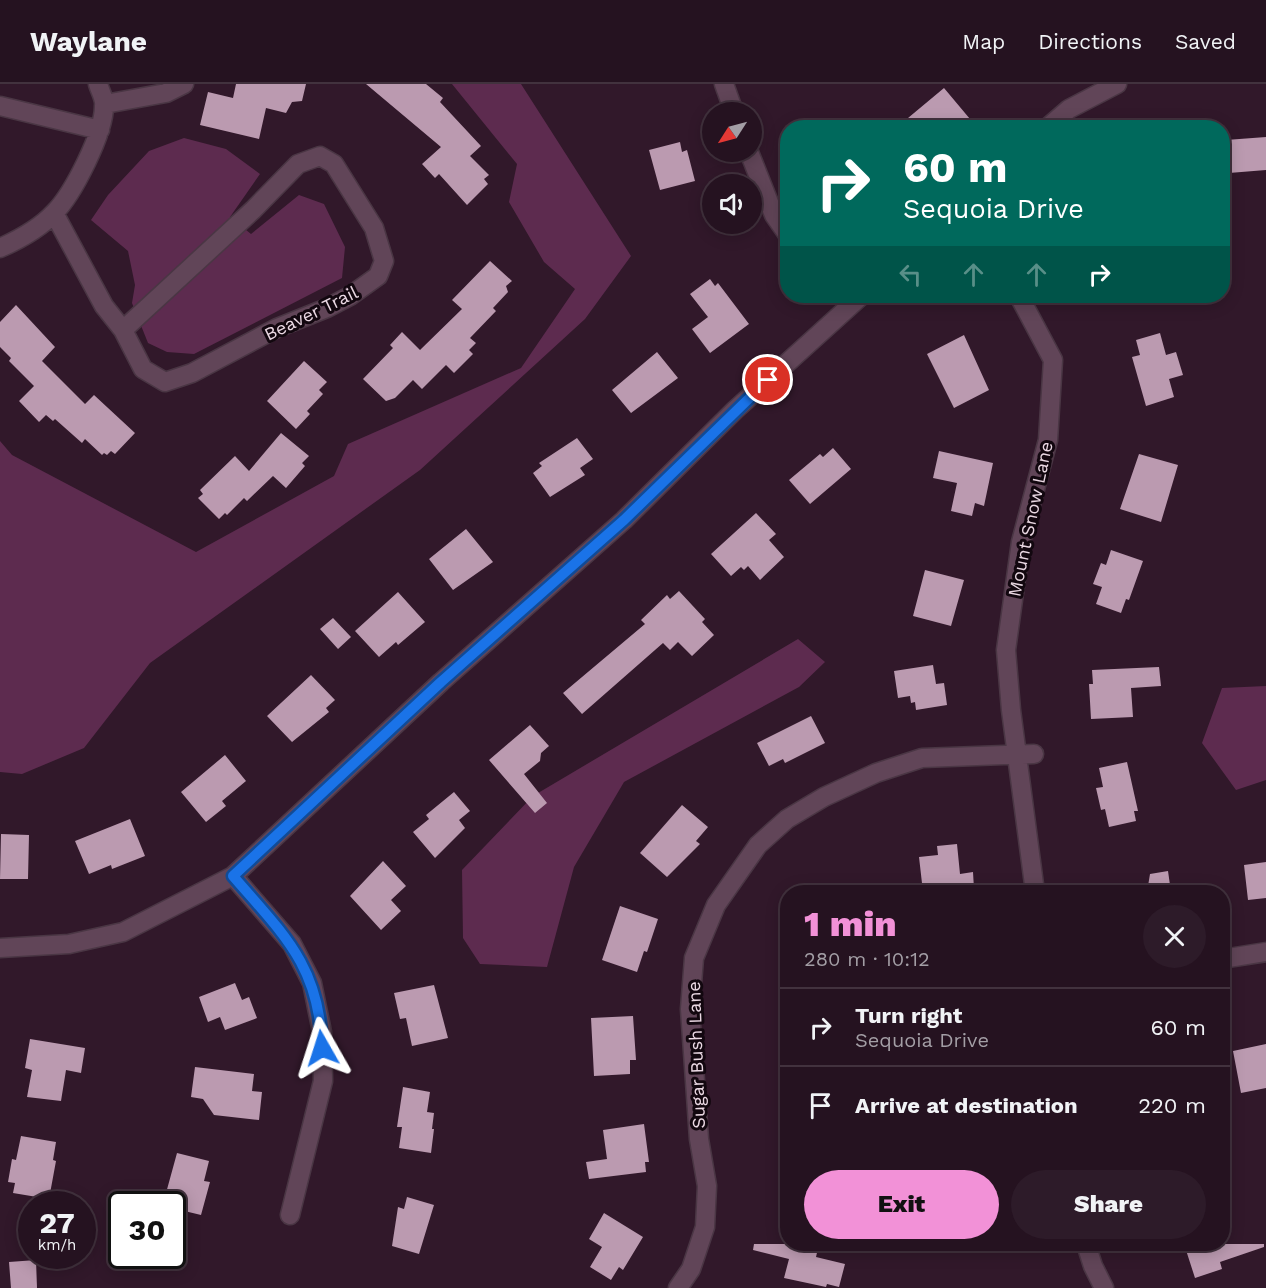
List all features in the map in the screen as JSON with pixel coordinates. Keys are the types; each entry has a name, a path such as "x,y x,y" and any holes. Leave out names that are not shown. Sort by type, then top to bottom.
{"street":[{"path":"0,248 16,241 54,213 85,165 100,130 105,104 98,84"},
{"path":"105,104 166,93 184,84"},
{"path":"724,84 730,102"},
{"path":"1056,120 1069,109 1117,84"},
{"path":"0,106 100,130"},
{"name":"Beaver Trail","path":"54,213 104,306 123,330 142,369 165,382 175,380 277,328 350,296 378,276 384,261 381,245 365,211 334,164 320,156 308,159 298,164 253,210 123,330"},
{"path":"753,162 774,214 780,223"},
{"path":"0,948 69,944 123,932 233,876 441,682 624,520 846,303"},
{"name":"Mount Snow Lane","path":"1023,303 1053,360 1048,440 1021,542 1006,650 1025,754 1034,885"},
{"name":"Sugar Bush Lane","path":"678,1288 691,1269 705,1227 707,1186 699,1138 690,1009 694,958 716,904 758,845 787,819 824,797 876,773 922,758 1025,754"},
{"path":"233,876 292,944 312,983 322,1032 323,1082 290,1215"},
{"path":"1230,958 1266,952"},
{"path":"1088,1251 1104,1288"}],"shaded area":[{"path":"452,84 521,84 631,256 585,319 420,470 150,663 84,748 22,774 0,772 0,441 12,455 196,552 334,476 348,444 521,368 575,289 544,262 509,202 517,164"},
{"path":"184,138 226,149 260,174 230,217 251,234 299,195 324,204 345,247 342,278 194,354 167,352 148,343 132,303 135,285 128,251 91,220 108,195 149,151"},
{"path":"798,639 825,662 799,687 624,782 574,867 547,967 480,964 463,938 462,870 533,796"},
{"path":"1266,686 1266,780 1236,790 1202,743 1222,688"}],"building":[{"path":"236,84 306,84 302,101 292,102 286,113 266,108 259,139 200,125 208,92 233,98"},
{"path":"366,84 426,84 443,98 440,102 481,146 470,156 489,175 484,179 488,184 467,205 439,174 435,178 422,164 441,147"},
{"path":"944,88 970,119 969,120 906,120"},
{"path":"1266,137 1266,170 1230,173 1230,140"},
{"path":"680,142 682,152 687,150 695,181 660,190 649,150"},
{"path":"490,261 512,281 506,286 508,292 493,308 496,311 470,338 476,343 469,350 473,354 454,373 446,365 422,389 413,380 395,398 386,401 363,379 393,348 390,345 402,332 420,350 462,309 452,300"},
{"path":"710,279 715,286 718,283 749,324 710,353 692,329 708,317 690,294"},
{"path":"16,305 55,347 42,361 85,404 94,395 135,433 115,454 111,451 107,455 104,453 102,455 85,439 82,443 55,419 53,421 46,415 39,422 19,401 34,386 9,361 11,358 0,347 0,322"},
{"path":"1160,333 1166,355 1176,352 1183,375 1169,379 1174,397 1146,406 1132,357 1140,355 1136,340"},
{"path":"964,335 989,390 954,408 927,354"},
{"path":"657,352 678,378 631,413 612,390"},
{"path":"304,361 327,382 319,390 323,394 307,411 310,414 296,429 267,401"},
{"path":"281,433 309,456 302,463 305,466 286,488 273,476 247,501 244,498 227,515 225,513 219,519 198,498 203,494 200,490 235,456 249,471"},
{"path":"577,438 593,459 580,468 585,475 550,497 533,473 542,466 539,463"},
{"path":"833,448 851,469 810,504 789,480 820,454 823,457"},
{"path":"939,451 993,463 984,506 975,503 972,516 951,511 957,483 933,478"},
{"path":"1139,454 1178,465 1161,522 1120,509"},
{"path":"756,513 776,534 769,540 784,557 760,580 748,566 744,570 741,567 731,576 711,554"},
{"path":"466,529 493,562 453,590 429,559"},
{"path":"1111,550 1143,561 1129,600 1126,599 1121,613 1096,604 1102,587 1093,584 1101,563 1106,565"},
{"path":"925,570 964,580 951,626 913,616"},
{"path":"679,591 705,619 702,622 714,635 692,656 678,642 670,650 663,643 582,714 563,693 645,624 641,620 667,595 670,599"},
{"path":"398,592 425,622 398,645 396,642 379,657 355,631"},
{"path":"333,618 351,637 338,649 320,629"},
{"path":"933,665 936,684 944,683 947,705 916,710 915,702 911,703 910,696 898,698 894,671"},
{"path":"1159,667 1161,686 1131,688 1133,717 1091,719 1089,684 1093,684 1092,670"},
{"path":"311,675 335,700 326,708 329,712 292,742 267,716"},
{"path":"811,716 825,743 785,763 783,759 769,766 757,743"},
{"path":"530,725 549,746 541,753 540,761 524,774 547,803 535,813 489,760"},
{"path":"225,755 246,781 222,801 226,806 206,822 181,792"},
{"path":"1127,762 1138,811 1134,811 1136,821 1109,827 1105,809 1101,810 1096,788 1103,787 1099,768"},
{"path":"454,792 470,811 459,820 465,828 435,858 413,832 429,819 426,815"},
{"path":"682,805 708,827 696,841 700,844 667,877 640,853"},
{"path":"130,819 145,856 112,869 111,865 89,874 75,841"},
{"path":"1,834 29,835 28,879 0,879"},
{"path":"957,844 960,874 973,872 974,885 922,885 919,857 938,855 937,846"},
{"path":"383,861 406,886 391,900 401,911 381,930 350,896"},
{"path":"1266,862 1266,898 1248,900 1244,865"},
{"path":"1168,871 1170,885 1148,885 1150,874"},
{"path":"620,906 658,919 647,952 644,951 637,972 602,960"},
{"path":"235,983 242,1000 249,997 257,1018 225,1030 220,1017 208,1022 199,997"},
{"path":"434,985 448,1038 412,1046 406,1018 400,1019 394,993"},
{"path":"633,1016 636,1060 630,1060 630,1074 594,1076 591,1018"},
{"path":"30,1039 85,1048 81,1073 66,1070 61,1101 27,1097 32,1070 25,1068"},
{"path":"1266,1044 1266,1088 1241,1093 1233,1051"},
{"path":"195,1067 254,1074 252,1091 262,1092 259,1120 214,1115 203,1099 191,1097"},
{"path":"403,1087 430,1092 427,1112 434,1113 431,1153 399,1148 402,1127 397,1127"},
{"path":"644,1124 649,1162 645,1162 646,1172 589,1179 586,1162 607,1159 603,1130"},
{"path":"21,1136 56,1142 53,1160 56,1161 50,1191 13,1193 15,1183 8,1182 12,1159 16,1160"},
{"path":"177,1153 209,1161 204,1181 210,1182 201,1215 186,1211 186,1191 167,1191"},
{"path":"407,1197 434,1205 419,1254 392,1246 398,1207 404,1209"},
{"path":"604,1213 643,1237 623,1270 619,1267 611,1280 590,1267 602,1247 589,1239"},
{"path":"754,1244 780,1244 780,1251 817,1251 816,1257 845,1264 839,1287 827,1284 826,1287 784,1278 789,1259 753,1250"},
{"path":"1230,1244 1264,1244 1264,1247 1220,1262 1222,1269 1195,1278 1186,1251 1230,1251"},
{"path":"18,1261 18,1269 36,1269 37,1288 11,1288 9,1262"}],"route":[{"path":"322,1048 322,1032 312,983 292,944 233,876 298,818 441,682 624,520 768,380"}]}
